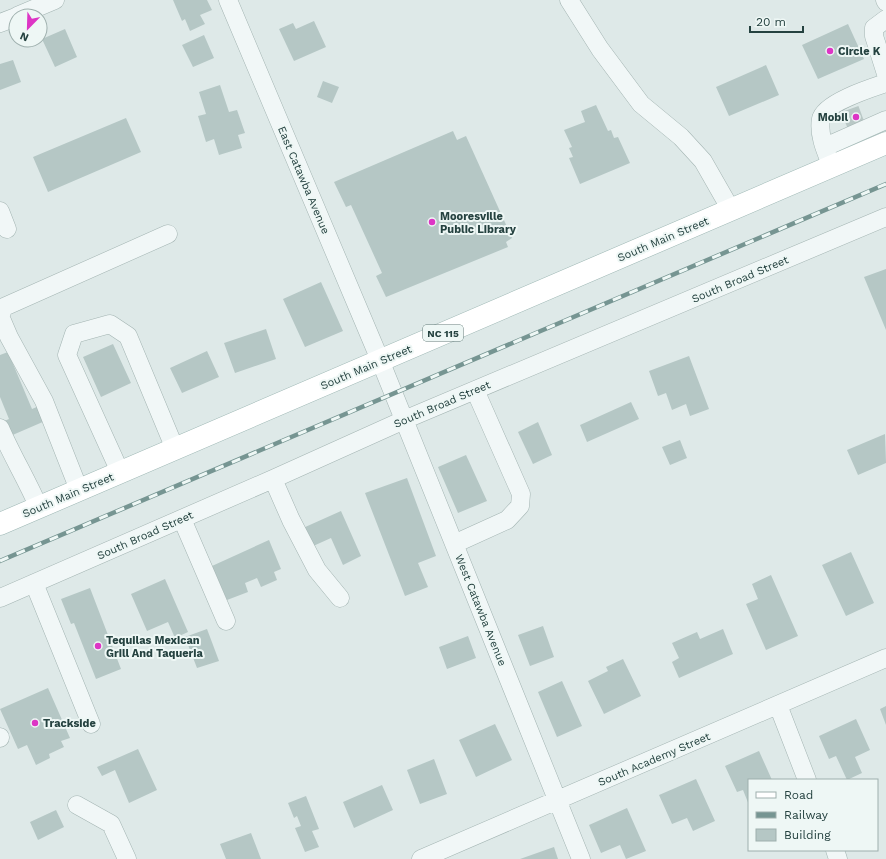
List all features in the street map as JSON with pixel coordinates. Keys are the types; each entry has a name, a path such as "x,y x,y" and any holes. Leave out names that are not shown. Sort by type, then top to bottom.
{"main road":[{"name":"South Main Street","path":"0,524 731,210 828,157 886,143"}],"street":[{"path":"36,8 55,0"},
{"name":"East Catawba Avenue","path":"228,0 380,360"},
{"path":"569,0 600,49 641,104 681,137 703,161 731,210"},
{"path":"886,19 874,28 874,36 886,74"},
{"path":"886,83 861,91 848,104 825,110 821,118 820,130 828,157 858,130 886,120"},
{"path":"0,210 7,229"},
{"name":"South Broad Street","path":"0,598 273,480 404,420 886,217"},
{"path":"79,490 44,400 4,338 0,316 4,307 168,234"},
{"path":"120,472 67,355 74,334 110,324 128,336 175,449"},
{"name":"West Catawba Avenue","path":"380,360 582,859"},
{"path":"454,544 507,520 520,506 521,494 475,390"},
{"path":"0,428 11,454 23,472 39,508"},
{"path":"273,480 291,520 318,570 340,598"},
{"path":"182,519 226,621"},
{"path":"34,583 91,724"},
{"name":"South Academy Street","path":"421,859 886,658"},
{"path":"778,705 808,779"},
{"path":"77,805 111,824 127,859"}],"building":[{"path":"173,0 207,0 212,10 200,15 205,24 190,31 185,19 182,21"},
{"path":"314,21 326,47 294,61 279,29 293,23 296,29"},
{"path":"848,24 864,59 818,79 802,45"},
{"path":"65,29 77,57 55,67 46,48 48,48 48,36"},
{"path":"204,35 214,58 193,67 182,45"},
{"path":"13,60 21,82 0,90 0,64"},
{"path":"766,65 779,95 729,116 716,87"},
{"path":"323,81 339,87 332,103 317,97"},
{"path":"220,85 229,112 237,110 245,133 238,135 242,148 219,155 214,139 206,142 198,116 206,114 199,92"},
{"path":"596,105 608,131 611,130 614,138 618,137 630,163 580,184 569,158 573,157 569,148 572,147 564,130 585,122 581,111"},
{"path":"126,118 141,152 48,192 33,157"},
{"name":"Mooresville Public Library","path":"453,131 457,140 466,136 512,238 506,242 508,247 386,297 376,276 382,273 351,205 346,207 334,182"},
{"path":"886,269 886,330 864,277"},
{"path":"321,282 343,331 305,347 283,299"},
{"path":"266,329 276,359 235,373 224,343"},
{"path":"113,344 131,383 101,397 83,357"},
{"path":"207,351 219,377 182,393 170,368"},
{"path":"8,352 32,409 39,406 45,421 8,437 2,422 9,419 0,397 0,355"},
{"path":"689,356 709,409 690,416 686,404 672,410 666,393 658,396 649,371"},
{"path":"631,402 639,419 587,442 580,425"},
{"path":"538,422 552,455 533,464 518,432"},
{"path":"885,434 886,463 858,475 847,450"},
{"path":"680,440 687,458 670,465 662,447"},
{"path":"466,455 487,501 458,513 438,467"},
{"path":"407,478 436,556 418,563 428,587 405,596 365,493"},
{"path":"341,511 361,556 343,565 331,538 311,547 303,528"},
{"path":"269,540 281,569 274,572 277,580 261,587 257,578 245,583 248,592 227,600 212,566"},
{"path":"851,552 874,603 846,616 822,565"},
{"path":"771,575 798,636 766,650 746,604 758,599 752,584"},
{"path":"165,579 188,632 175,638 168,622 147,631 131,594"},
{"name":"Tequilas Mexican Grill And Taqueria","path":"90,588 121,669 96,679 74,623 71,624 61,599"},
{"path":"543,626 554,657 530,666 518,635"},
{"path":"207,629 219,661 197,668 185,637"},
{"path":"723,629 733,654 679,678 672,662 679,658 672,643 697,632 700,639"},
{"path":"468,636 476,658 447,669 439,647"},
{"path":"623,659 641,696 604,714 588,681 608,671 606,667"},
{"path":"562,681 582,726 557,737 538,692"},
{"name":"Trackside","path":"48,688 70,738 61,741 64,747 49,754 50,758 36,765 27,745 18,749 0,709"},
{"path":"886,706 886,725 880,709"},
{"path":"856,719 870,750 855,757 862,773 847,779 836,756 829,759 819,736"},
{"path":"495,724 512,760 476,777 459,740"},
{"path":"138,749 157,790 129,803 115,770 102,776 97,767"},
{"path":"759,751 772,779 748,779 748,802 743,790 737,792 725,766"},
{"path":"434,759 447,794 420,804 407,770"},
{"path":"696,779 715,821 693,831 687,818 672,824 659,795"},
{"path":"382,785 393,810 354,828 343,802"},
{"path":"306,796 319,829 312,831 319,847 305,852 295,828 301,826 297,816 294,818 288,803"},
{"path":"627,808 646,851 626,859 620,845 601,853 589,825"},
{"path":"56,810 64,827 38,840 30,822"},
{"path":"251,833 261,859 226,859 220,844"},
{"path":"554,847 558,859 520,859"}],"tunnel":[{"path":"850,109 857,128"}],"railway":[{"path":"0,561 886,184"}],"place":[{"name":"Circle K","path":"830,51"},
{"name":"Mobil","path":"856,117"},
{"name":"Mooresville Public Library","path":"432,222"},
{"name":"Tequilas Mexican Grill And Taqueria","path":"98,646"},
{"name":"Trackside","path":"35,723"}]}
